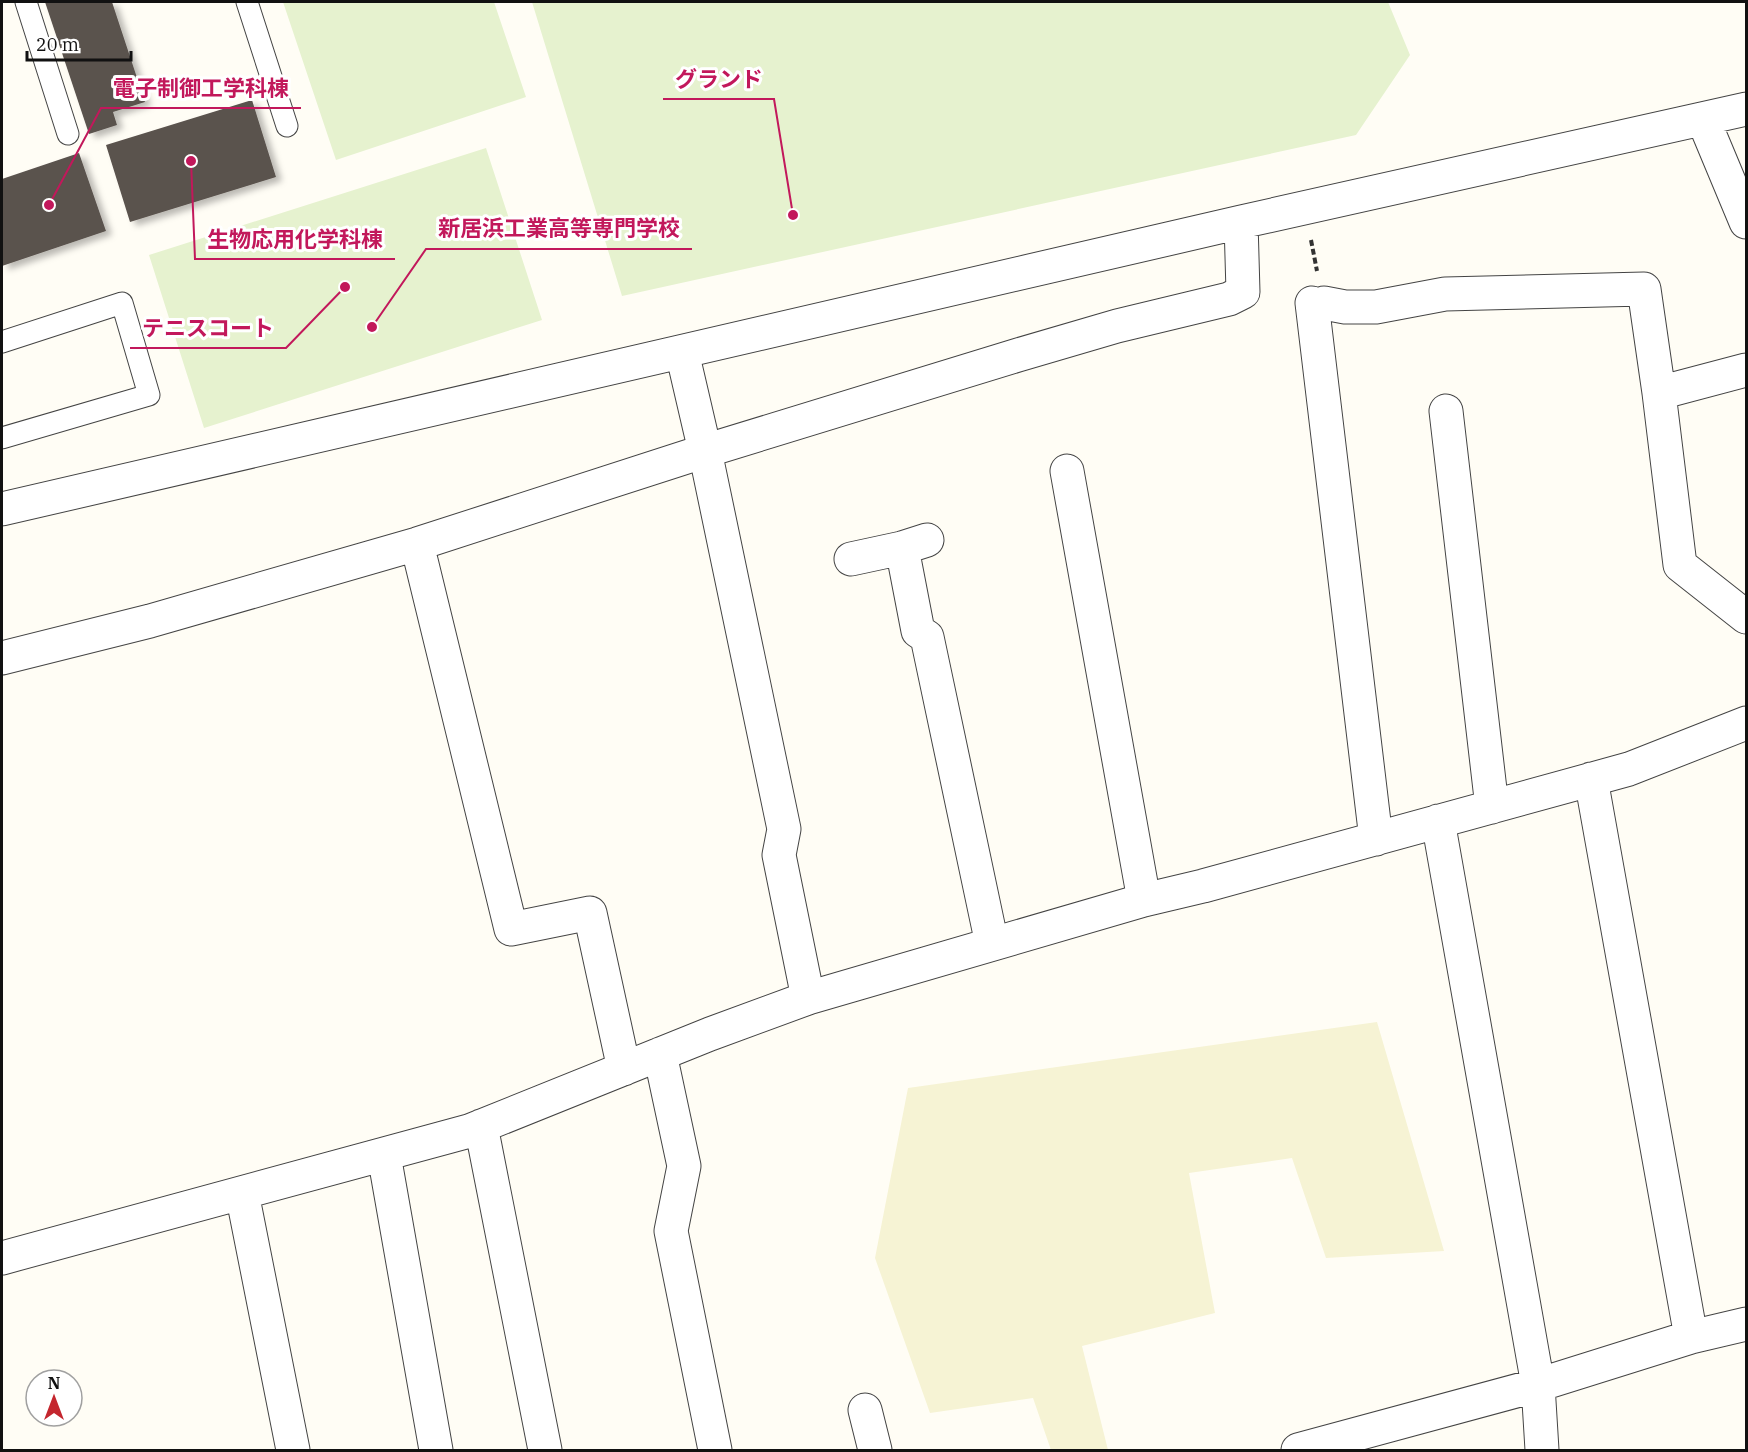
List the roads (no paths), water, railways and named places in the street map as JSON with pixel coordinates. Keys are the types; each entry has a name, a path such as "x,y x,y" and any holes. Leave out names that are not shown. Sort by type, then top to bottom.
{"street":[{"path":"2,509 1241,222 1746,108"},
{"path":"1703,119 1746,222"},
{"path":"2,658 150,621 417,544 705,451 1117,326 1230,299 1243,292 1241,222"},
{"path":"1376,839 1318,303 1345,307 1376,307 1445,294 1644,289 1680,565 1746,617"},
{"path":"682,352 784,829 779,855 808,998"},
{"path":"1659,393 1746,370"},
{"path":"1446,411 1492,807"},
{"path":"1067,471 1144,900"},
{"path":"417,544 511,929 590,913 624,1069"},
{"path":"851,559 915,544 918,631 927,637 992,944"},
{"path":"2,1258 469,1131 660,1054 808,998 1144,900 1203,886 1629,769 1746,723"},
{"path":"1591,779 1691,1337"},
{"path":"1438,821 1538,1384 1542,1450"},
{"path":"660,1054 684,1166 671,1231 715,1450"},
{"path":"481,1126 545,1450"},
{"path":"384,1155 436,1450"},
{"path":"242,1193 293,1450"},
{"path":"1315,1448 1691,1337 1746,1324"},
{"path":"866,1410 876,1450"}],"lane":[{"path":"27,2 68,134"},
{"path":"247,2 287,126"},
{"path":"2,342 122,303 148,395 2,438"}],"place":[{"name":"生物応用化学科棟","path":"191,161"},
{"name":"電子制御工学科棟","path":"49,205"},
{"name":"グランド","path":"793,215"},
{"name":"テニスコート","path":"345,287"},
{"name":"新居浜工業高等専門学校","path":"372,327"}]}
